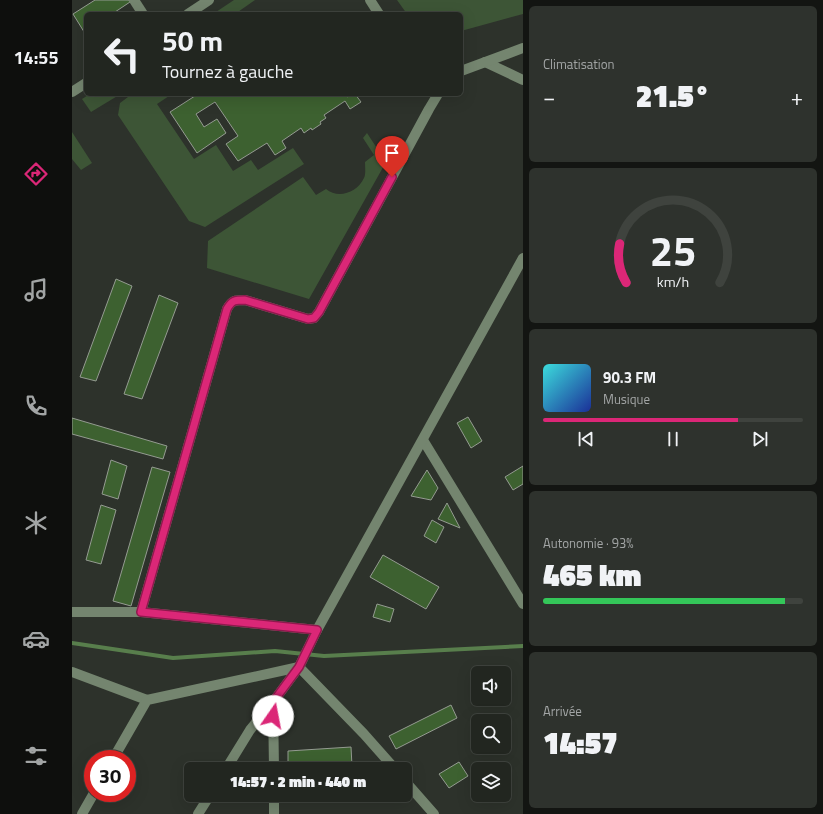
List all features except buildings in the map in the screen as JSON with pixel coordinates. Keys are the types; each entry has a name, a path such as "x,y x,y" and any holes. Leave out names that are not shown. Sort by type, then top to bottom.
{"street":[{"path":"134,0 142,12"},
{"path":"191,12 209,0"},
{"path":"370,0 378,12"},
{"path":"463,69 523,48"},
{"path":"485,62 523,80"},
{"path":"72,92 84,84"},
{"path":"429,96 431,106"},
{"path":"141,612 224,317 230,302 235,300 245,300 308,319 314,318 323,305 437,96"},
{"path":"230,762 250,730 300,665 317,630 523,258"},
{"path":"423,440 523,604"},
{"path":"72,612 141,612 317,630"},
{"path":"72,672 147,700 300,665"},
{"path":"300,665 389,762"},
{"path":"118,750 147,700"},
{"path":"273,702 274,762"},
{"path":"412,789 434,814"},
{"path":"82,814 89,802"},
{"path":"198,814 206,802"},
{"path":"274,802 274,814"}],"green space":[{"path":"234,0 255,0 238,12 216,12"},
{"path":"397,0 523,0 523,14 463,30 463,12 406,12"},
{"path":"87,96 117,96 91,112 82,99"},
{"path":"129,96 169,96 157,104 194,159 216,145 233,171 251,160 258,170 293,148 304,164 205,227 189,221 118,115 120,103"},
{"path":"72,132 92,163 81,170 72,159"},
{"path":"367,133 386,162 309,299 207,268 208,241 303,177 316,195 326,189 336,194 347,193 357,187 365,176 365,162 374,155 363,138"}],"waterway":[{"path":"72,643 173,658 275,651 324,656 523,646"}],"route":[{"path":"273,716 273,702 299,667 317,630 141,612 230,302 235,300 245,300 308,319 314,318 319,312 392,177"}]}
